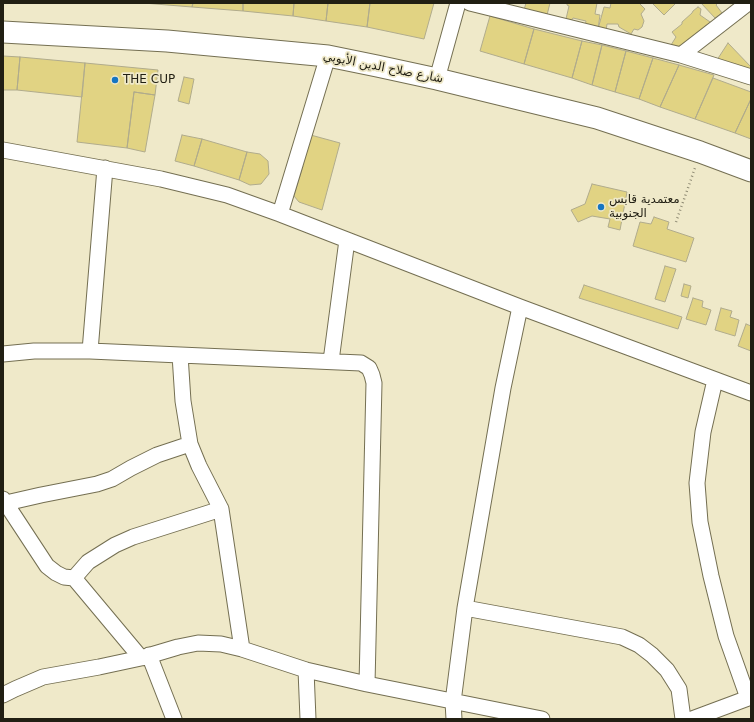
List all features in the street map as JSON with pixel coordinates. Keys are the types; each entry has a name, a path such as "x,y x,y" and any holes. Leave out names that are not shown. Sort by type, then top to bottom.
{"main road":[{"name":"شارع صلاح الدين الأيوبي","path":"3,32 167,41 328,56 437,79 597,118 700,152 751,171"}],"street":[{"path":"437,79 458,3"},
{"path":"470,3 680,55 751,77"},
{"path":"680,55 748,3"},
{"path":"280,214 328,56"},
{"path":"3,150 161,179 227,195 520,307 751,392"},
{"path":"90,351 105,168"},
{"path":"331,361 346,240"},
{"path":"454,719 453,702 465,608 503,388 520,307"},
{"path":"3,354 90,351 361,362 369,368 374,384 367,684"},
{"path":"180,355 183,401 190,444 198,466 221,509 242,649"},
{"path":"692,719 749,697 726,636 711,576 700,522 697,483 703,432 715,380"},
{"path":"174,719 145,656 74,578 64,577 47,566 5,501 97,484 112,479 157,455 190,444"},
{"path":"74,578 88,562 115,545 132,537 221,509"},
{"path":"465,608 622,637 639,645 667,670 679,689 683,719"},
{"path":"3,695 43,676 100,667 198,643 221,644 242,649 306,670 453,702 542,719"},
{"path":"306,670 308,719"}],"path":[{"path":"676,222 700,152"}],"building":[{"path":"143,3 193,3 192,7"},
{"path":"193,3 243,3 243,11 192,7"},
{"path":"243,3 294,3 293,16 243,11"},
{"path":"294,3 328,3 326,21 293,16"},
{"path":"328,3 370,3 367,27 326,21"},
{"path":"370,3 434,3 424,39 367,27"},
{"path":"526,3 550,3 547,15 524,10"},
{"path":"567,3 597,3 595,14 600,15 598,29 585,26 586,21 573,18 571,21 566,19 569,6"},
{"path":"611,3 639,3 645,9 641,14 644,21 642,27 638,30 634,29 631,34 619,27 618,24 607,24 606,31 598,29 604,7 610,8"},
{"path":"652,3 676,3 664,15"},
{"path":"701,3 718,3 716,5 722,13 715,18"},
{"path":"698,7 701,9 700,15 713,24 710,28 706,25 698,36 685,48 671,45 676,37 672,32"},
{"path":"490,16 534,29 524,64 480,51"},
{"path":"534,29 582,41 572,78 524,64"},
{"path":"582,41 602,45 592,85 572,78"},
{"path":"728,43 751,67 751,73 715,63"},
{"path":"602,45 626,51 615,92 592,85"},
{"path":"626,51 653,58 639,99 615,92"},
{"path":"3,56 20,57 17,90 3,90"},
{"path":"20,57 85,63 82,97 17,90"},
{"path":"653,58 679,65 660,107 639,99"},
{"path":"85,63 158,70 155,95 134,92 127,148 77,142"},
{"path":"679,65 714,75 695,119 660,107"},
{"path":"184,77 194,79 189,104 178,101"},
{"path":"713,78 751,92 751,99 735,133 695,119"},
{"path":"134,92 155,95 145,152 127,148"},
{"path":"751,99 751,139 735,133"},
{"path":"307,134 340,143 322,210 299,202 294,196 303,166 299,165"},
{"path":"182,135 202,139 194,166 175,161"},
{"path":"202,139 247,152 239,180 194,166"},
{"path":"247,152 260,154 268,161 269,174 261,184 250,185 239,180"},
{"name":"معتمدية قابس الجنوبية","path":"592,184 627,192 620,230 608,227 610,219 592,216 578,222 571,210 585,204"},
{"path":"654,217 669,222 667,229 694,238 686,262 633,246 640,222 651,224"},
{"path":"665,266 676,269 665,302 655,299"},
{"path":"684,284 691,286 688,298 681,296"},
{"path":"584,285 682,317 678,329 579,298"},
{"path":"693,298 703,301 702,307 711,310 706,325 686,319"},
{"path":"721,308 732,311 730,317 739,320 735,336 715,330"},
{"path":"746,324 751,326 751,351 738,346"}],"place":[{"name":"THE CUP","path":"115,80"},
{"name":"معتمدية قابس الجنوبية","path":"601,207"}]}
